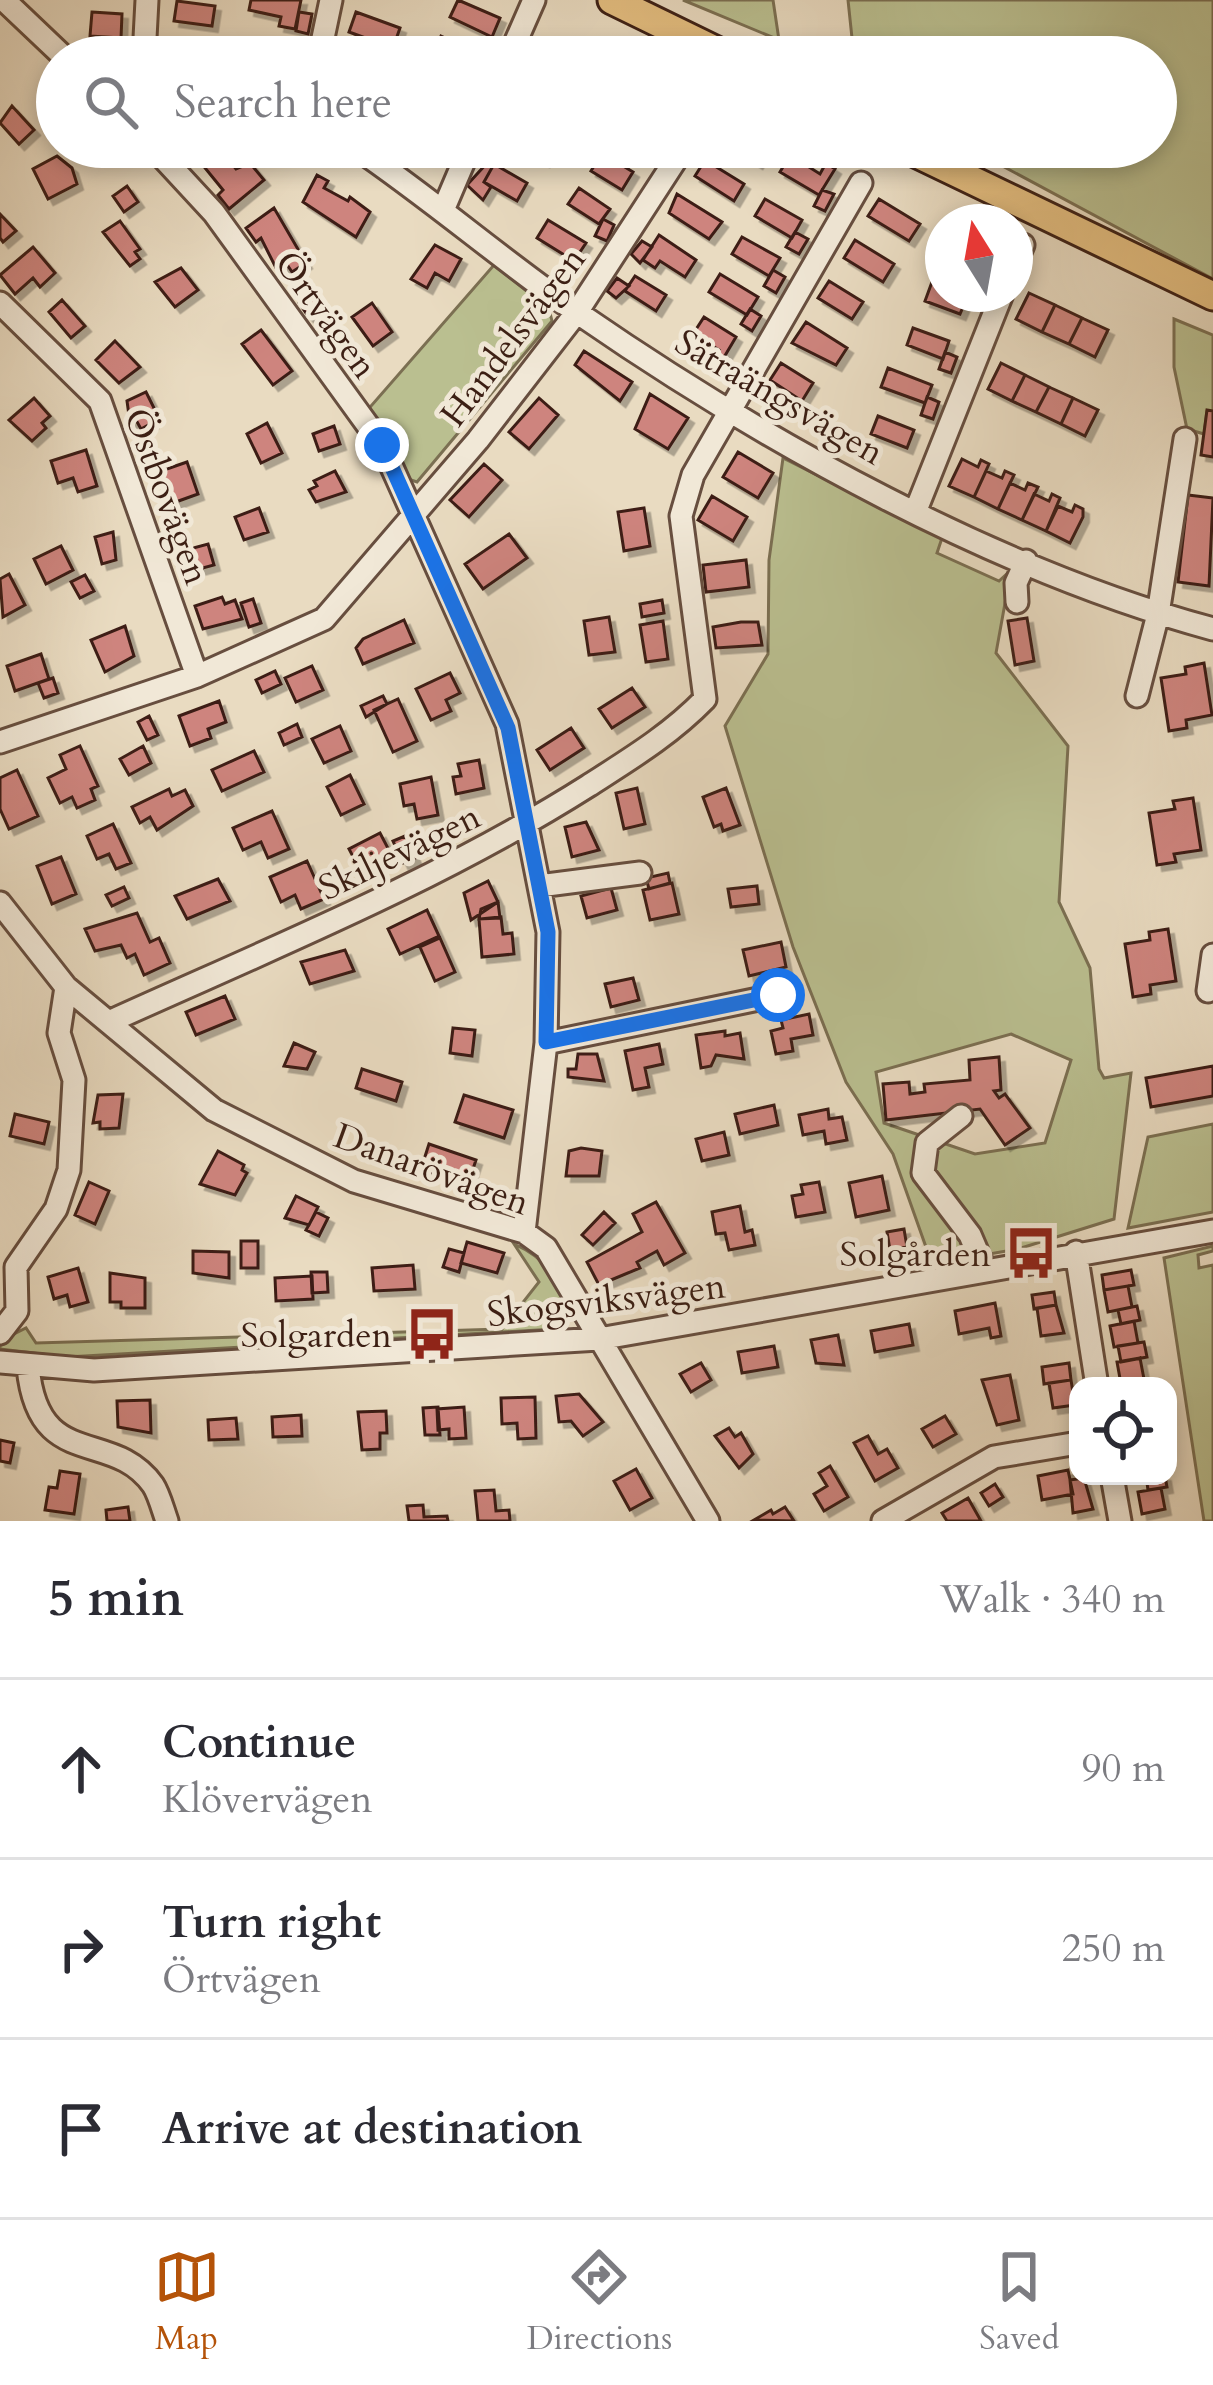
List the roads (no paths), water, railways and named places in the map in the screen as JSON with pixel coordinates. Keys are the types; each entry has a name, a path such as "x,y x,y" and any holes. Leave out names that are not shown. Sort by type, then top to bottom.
{"main road":[{"path":"611,0 686,36"},
{"path":"943,168 1213,296"},
{"path":"1001,199 1057,236 1213,317"}],"street":[{"path":"4,0 42,36"},
{"path":"145,36 147,0"},
{"path":"324,36 332,0"},
{"path":"518,36 534,0"},
{"name":"Örtvägen","path":"172,168 214,213 373,433 414,510 507,724 548,932 546,1042 524,1232"},
{"name":"Sätraängsvägen","path":"386,168 577,313 730,414 1026,561 1158,614 1213,629"},
{"path":"444,208 461,168"},
{"name":"Handelsvägen","path":"0,742 197,676 324,619 478,440 577,313 670,168"},
{"name":"Skiljevägen","path":"111,1021 348,915 528,824 675,730 705,699 681,516 693,475 861,182"},
{"name":"Östbovägen","path":"0,303 100,401 197,676"},
{"path":"916,510 995,312"},
{"path":"1137,696 1158,614 1185,440"},
{"path":"1017,602 1016,583 1026,561"},
{"path":"539,886 640,873"},
{"name":"Danarövägen","path":"1,908 66,988 214,1110 354,1181 524,1232 546,1248 708,1521"},
{"path":"1208,991 1213,955"},
{"path":"3,1333 17,1311 16,1267 56,1209 69,1170 74,1080 59,1033 66,988"},
{"path":"546,1042 778,995"},
{"path":"961,1116 928,1143 923,1173 970,1235 985,1270"},
{"name":"Skogsviksvägen","path":"0,1362 94,1370 599,1339 1213,1231"},
{"path":"1076,1252 1096,1377"},
{"path":"28,1367 40,1417 73,1442 152,1484 167,1521"},
{"path":"883,1521 994,1456 1069,1444"},
{"path":"1114,1485 1120,1521"}],"place":[{"name":"Solgården","path":"1031,1253"},
{"name":"Solgarden","path":"432,1334"}]}
